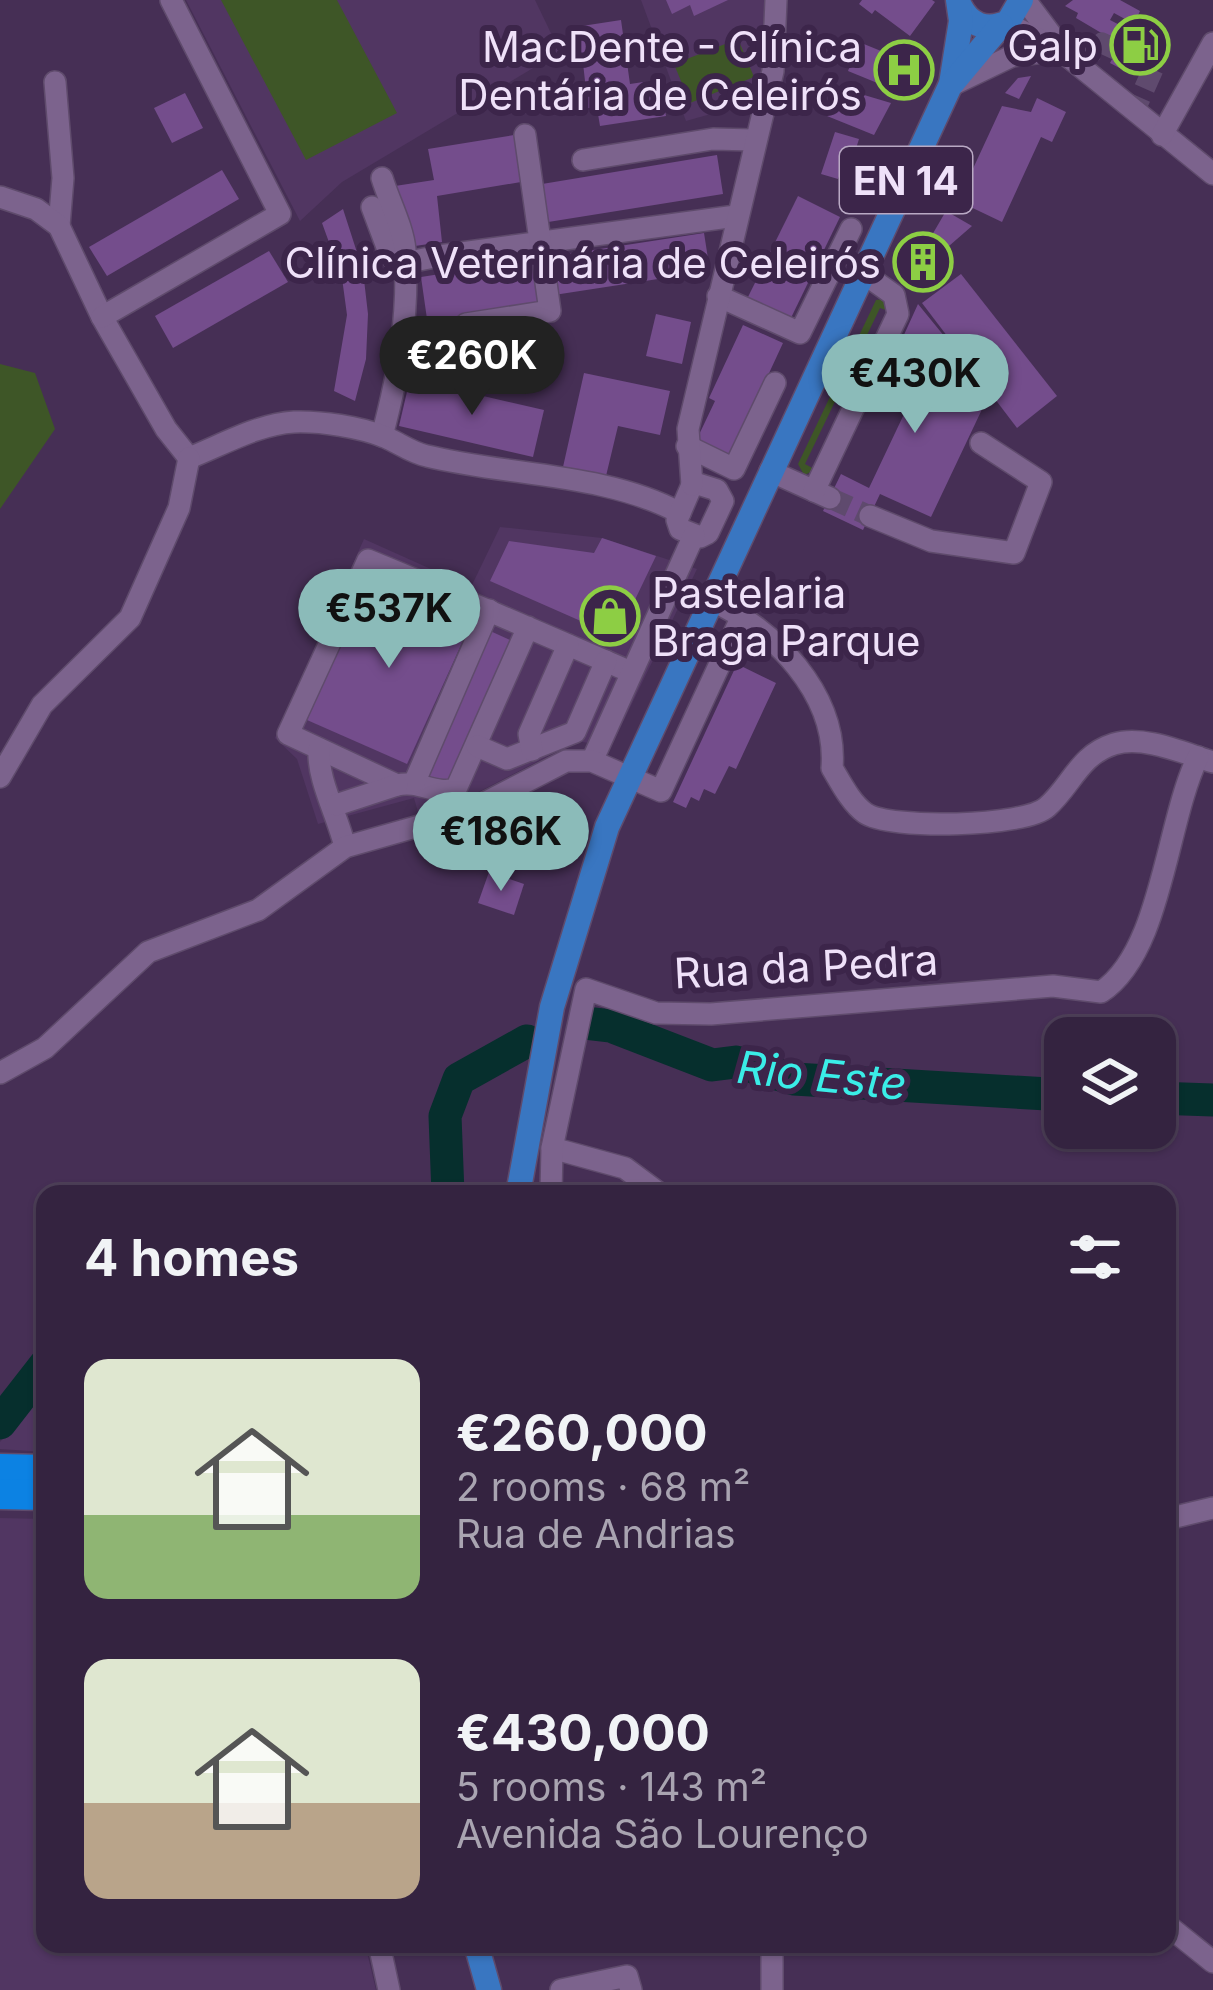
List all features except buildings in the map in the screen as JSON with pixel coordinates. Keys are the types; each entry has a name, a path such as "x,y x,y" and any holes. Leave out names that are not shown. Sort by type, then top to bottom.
{"highway":[{"path":"1,1478 36,1472"},
{"path":"1,1478 36,1492"}],"main road":[{"name":"EN 14","path":"520,1185 552,1007 586,881 627,778 950,86 1023,0"},
{"name":"EN 14","path":"958,2 972,22 1004,24"},
{"name":"EN 14","path":"950,86 958,2"},
{"path":"479,1953 489,1990"}],"street":[{"path":"102,317 280,214 171,0"},
{"path":"692,485 722,496 708,533 694,535 680,529 680,513 692,485 687,446 772,71 776,0"},
{"path":"1023,0 1060,50 1213,174"},
{"path":"1004,24 1060,50"},
{"path":"1162,135 1213,44"},
{"path":"950,86 1012,56 1060,50"},
{"path":"56,82 63,178 59,226"},
{"path":"466,324 550,311 525,135"},
{"path":"583,160 713,139 753,140"},
{"path":"382,178 405,247 406,341 382,436"},
{"path":"0,196 36,209 59,226 102,317 166,429 189,458 179,508 130,618 42,705 0,776"},
{"path":"372,207 390,255 404,270"},
{"path":"404,270 426,258 736,216"},
{"path":"718,296 800,333 851,229"},
{"path":"770,471 822,494 898,314 894,295 863,273"},
{"path":"687,446 734,469 775,382"},
{"path":"189,458 264,428 295,422 382,436 422,455 624,493 680,513"},
{"path":"870,516 932,541 1014,553 1041,482 981,442"},
{"path":"716,517 742,530"},
{"path":"592,761 694,535"},
{"path":"528,627 456,790 442,793 406,783 288,734 368,560 489,610 528,627 568,645 631,672"},
{"path":"710,600 743,614 768,632 823,707 834,734 832,768 856,804 877,819 1028,817 1046,808 1082,761 1130,740 1205,760"},
{"path":"336,805 406,783 489,610"},
{"path":"0,1072 45,1048 148,952 258,910 345,847 465,813 566,761 592,761 661,791 743,614"},
{"path":"532,750 529,734 568,645"},
{"path":"477,746 507,759 574,732 605,661"},
{"path":"320,749 318,766 336,805 345,847"},
{"name":"Rua da Pedra","path":"552,1148 586,989 656,1013 710,1014 1053,986 1101,992 1129,964 1205,760"},
{"path":"531,1126 552,1148 625,1168 649,1185"},
{"path":"551,1185 552,1148"},
{"path":"1176,1517 1213,1508"},
{"path":"1176,1932 1213,1962"},
{"path":"381,1953 389,1990"},
{"path":"772,1953 772,1990"},
{"path":"561,1990 628,1976 631,1990"}],"shaded area":[{"path":"186,0 535,0 560,52 342,182 300,221"},
{"path":"641,0 768,0 767,63 753,102 686,121"},
{"path":"500,527 602,538 697,569 611,747 577,741 465,799 418,812 414,798 318,824 297,759 275,738 364,539 471,587"},
{"path":"36,1401 36,1451 0,1449 0,1442"},
{"path":"0,1518 36,1519 36,1953 367,1953 376,1990 0,1990"}],"green space":[{"path":"221,0 337,0 397,113 306,160"},
{"path":"738,39 754,77 690,103 674,64"},
{"path":"885,299 891,312 880,308 805,464 816,470 804,475 798,464 876,300"},
{"path":"0,364 35,373 55,429 0,509"}],"waterway":[{"name":"Rio Este","path":"585,1023 611,1026 712,1065 736,1062 794,1079 1044,1094"},
{"name":"Rio Este","path":"448,1185 445,1116 459,1079 527,1041"},
{"name":"Rio Este","path":"1176,1099 1213,1100"},
{"name":"Rio Este","path":"0,1423 36,1377"}],"tunnel":[{"path":"1078,66 1102,43 1154,67 1134,112"},
{"path":"830,498 870,516"}],"place":[{"name":"Galp","path":"1140,45"},
{"name":"MacDente - Clínica Dentária de Celeirós","path":"904,70"},
{"name":"Clínica Veterinária de Celeirós","path":"923,262"},
{"name":"Pastelaria Braga Parque","path":"610,616"}]}
